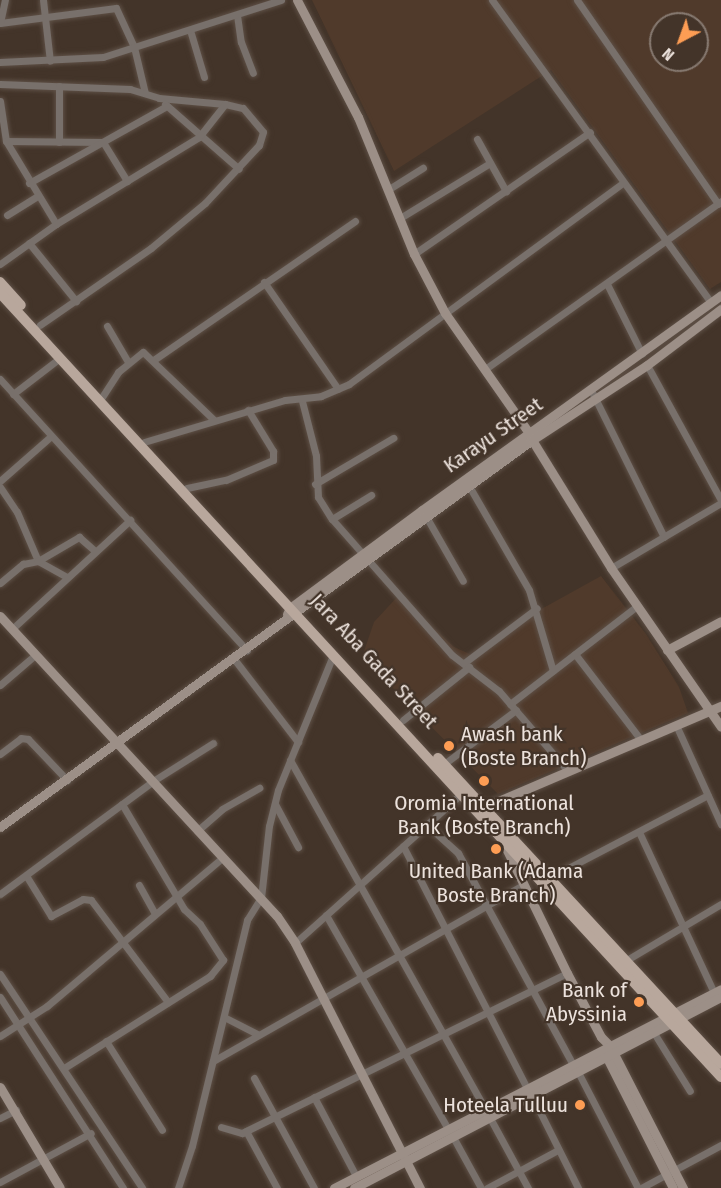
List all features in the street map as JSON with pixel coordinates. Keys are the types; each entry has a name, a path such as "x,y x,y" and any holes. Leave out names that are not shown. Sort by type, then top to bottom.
{"main road":[{"name":"Jara Aba Gada Street","path":"0,282 187,488 293,611 403,720 625,961 721,1077"},
{"name":"Jara Aba Gada Street","path":"0,293 503,842 674,1019 721,1064"}],"street":[{"path":"5,0 0,23 116,8 134,47 145,93"},
{"path":"43,0 50,61"},
{"path":"0,62 103,57 281,0"},
{"path":"297,0 358,117 414,254 446,313 530,437 611,568 721,727"},
{"path":"492,0 590,132 623,183 719,314"},
{"path":"485,369 720,202 578,0"},
{"path":"237,15 241,42 253,73"},
{"path":"190,30 204,77"},
{"path":"0,84 130,89 159,98 225,104 243,108 263,132 259,145 238,169 151,248 40,325"},
{"path":"58,141 59,86"},
{"path":"159,98 199,137 238,169"},
{"path":"0,100 6,141 29,183 56,224"},
{"path":"0,264 56,224 199,137 225,104"},
{"path":"29,183 167,106"},
{"path":"414,254 590,132"},
{"path":"477,139 506,191"},
{"path":"6,141 104,142"},
{"path":"104,142 127,181"},
{"path":"400,218 490,162"},
{"path":"389,189 423,168"},
{"path":"144,442 248,410 285,400 302,400 339,389 623,183"},
{"path":"7,215 37,196"},
{"path":"155,359 355,220"},
{"path":"29,243 76,301"},
{"path":"264,282 339,389"},
{"path":"607,284 642,354"},
{"name":"Karayu Street","path":"424,514 469,486 591,390 721,295"},
{"name":"Karayu Street","path":"0,827 247,650 293,611 530,437 594,400 719,314"},
{"path":"107,326 128,362"},
{"path":"102,396 128,362 143,352 155,359 214,420"},
{"path":"13,394 60,357"},
{"path":"611,568 721,502 647,365"},
{"path":"0,379 247,650"},
{"path":"591,390 664,537"},
{"path":"302,400 316,456 315,484 318,497 332,519 467,665 513,707 568,771"},
{"path":"187,488 226,480 273,460 273,451 248,410"},
{"path":"0,481 51,436"},
{"path":"315,484 393,438"},
{"path":"469,486 537,608 553,671"},
{"path":"0,487 17,512 38,561 67,577"},
{"path":"332,519 371,495"},
{"path":"424,514 463,581"},
{"path":"12,629 130,520"},
{"path":"0,583 23,564 38,561 79,537 95,551"},
{"path":"444,764 553,671 637,606"},
{"path":"403,720 537,608"},
{"path":"0,616 120,742 197,831 260,896 295,943 420,1188"},
{"path":"667,650 721,621"},
{"path":"575,654 640,740"},
{"path":"0,685 35,655"},
{"path":"178,1188 213,1061 247,920 260,896 275,804 290,760 333,655"},
{"path":"234,659 298,742"},
{"path":"484,807 721,706"},
{"path":"676,725 721,824"},
{"path":"0,753 21,738 28,739 67,780"},
{"path":"0,894 27,877 153,781 213,743"},
{"path":"290,760 362,883 528,1188"},
{"path":"197,831 222,809 259,788"},
{"path":"295,943 461,794"},
{"path":"549,878 708,795"},
{"path":"64,1068 210,976 223,960 221,952 184,909 122,804"},
{"path":"275,804 298,847"},
{"path":"427,825 458,853 640,1188 721,1145"},
{"path":"333,1188 360,1184 404,1157 674,1019 719,993 682,928 639,832"},
{"path":"503,842 567,973 670,1173 683,1188"},
{"path":"403,846 578,1188"},
{"path":"0,1036 30,1017 222,858"},
{"path":"27,877 51,916 83,899 91,900 168,1002"},
{"path":"139,885 154,912"},
{"path":"213,1061 523,885"},
{"path":"625,961 721,904"},
{"path":"326,915 363,975 481,1188"},
{"path":"220,1127 236,1132 246,1131 360,1072 406,1052 567,973"},
{"path":"0,974 142,1188"},
{"path":"0,997 91,1133 123,1188"},
{"path":"224,1017 257,1034"},
{"path":"608,1052 654,1033 674,1019"},
{"path":"654,1033 690,1091"},
{"path":"106,1041 162,1130"},
{"path":"254,1078 314,1188"},
{"path":"0,1087 45,1158 60,1188"},
{"path":"314,1097 360,1184"},
{"path":"0,1118 16,1110"},
{"path":"246,1131 277,1188"},
{"path":"0,1182 91,1133"},
{"path":"487,1188 558,1150"},
{"path":"670,1173 673,1188"}],"shaded area":[{"path":"312,0 721,0 721,282 710,289 551,70 394,171"},
{"path":"601,576 646,634 679,687 688,713 498,794 362,657 374,622 399,595 454,647 474,656 507,628"}],"place":[{"name":"Awash bank (Boste Branch)","path":"449,746"},
{"name":"Oromia International Bank (Boste Branch)","path":"484,781"},
{"name":"United Bank (Adama Boste Branch)","path":"496,849"},
{"name":"Bank of Abyssinia","path":"639,1002"},
{"name":"Hoteela Tulluu","path":"580,1105"}]}
